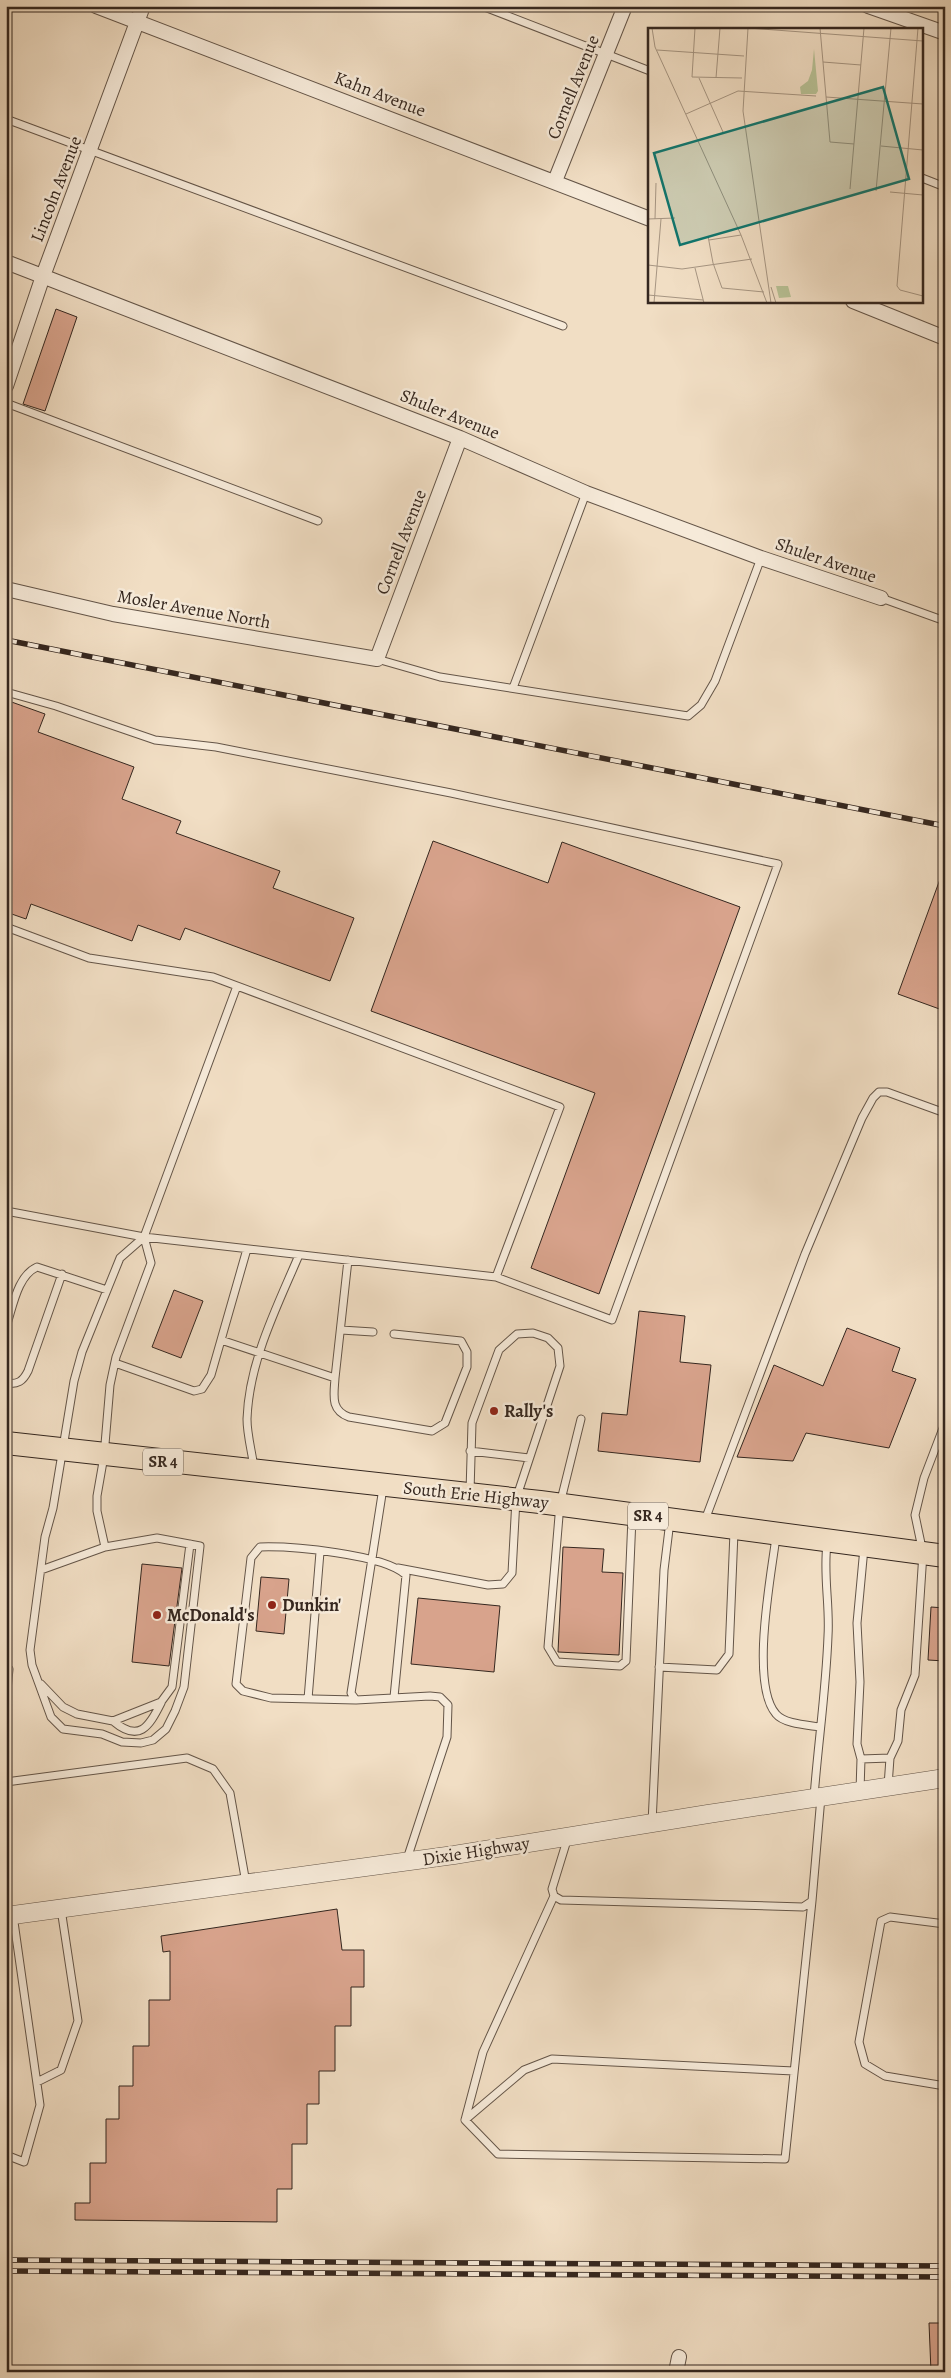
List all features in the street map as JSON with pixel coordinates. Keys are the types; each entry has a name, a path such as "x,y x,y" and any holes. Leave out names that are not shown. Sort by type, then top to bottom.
{"main road":[{"name":"South Erie Highway","path":"6,1443 104,1456 560,1504 934,1554"}],"street":[{"name":"Kahn Avenue","path":"96,6 648,218"},
{"name":"Lincoln Avenue","path":"6,386 43,276 91,151 143,6"},
{"name":"Cornell Avenue","path":"555,181 625,6"},
{"path":"868,6 945,33"},
{"name":"Shuler Avenue","path":"6,262 460,438 586,493 761,558 881,598"},
{"path":"855,302 945,338"},
{"name":"Cornell Avenue","path":"377,659 460,438"},
{"name":"Mosler Avenue North","path":"6,589 113,614 377,659"},
{"name":"Dixie Highway","path":"10,1916 406,1861 945,1778"},
{"path":"676,2372 679,2357"}],"lane":[{"path":"482,6 648,70"},
{"path":"6,119 562,326"},
{"path":"924,179 945,187"},
{"path":"6,403 318,521"},
{"path":"513,688 586,493"},
{"path":"377,659 440,677 688,716 701,705 715,681 761,558"},
{"path":"881,598 945,621"},
{"path":"6,692 56,706 155,740 216,747 451,793 778,864 612,1320 496,1277 144,1237 6,1211"},
{"path":"6,927 89,958 212,977 560,1106 496,1277"},
{"path":"41,1570 106,1547 157,1538 200,1546 184,1687 166,1729 152,1740 140,1743 122,1742 102,1734 63,1730 51,1718 32,1665 30,1650 45,1537 54,1508 74,1381 82,1352 120,1258 144,1237 237,986"},
{"path":"704,1523 805,1254 862,1118 873,1098 879,1092 887,1092 945,1113"},
{"path":"106,1547 97,1511 97,1496 104,1456 110,1385 115,1363 152,1263 144,1237"},
{"path":"115,1363 194,1391 202,1389 211,1375 247,1249"},
{"path":"255,1471 247,1420 251,1387 260,1352 299,1255"},
{"path":"348,1260 335,1378 334,1405 340,1414 349,1418 432,1431 445,1422 467,1367 467,1352 461,1341 394,1334"},
{"path":"6,1327 23,1279 28,1271 38,1267 107,1290"},
{"path":"6,1383 15,1384 24,1380 62,1274"},
{"path":"341,1330 373,1332"},
{"path":"406,1861 446,1737 448,1705 440,1697 394,1697 356,1700 271,1698 242,1691 236,1684 251,1558 260,1547 279,1546 372,1559 398,1568 488,1585 503,1584 512,1572 516,1499 560,1366 558,1348 548,1338 532,1333 517,1334 499,1350 472,1422 470,1494"},
{"path":"221,1340 335,1378"},
{"path":"581,1419 560,1504 548,1646 557,1662 620,1666 626,1661 632,1514"},
{"path":"888,1787 890,1758 898,1741 901,1710 915,1674 934,1554 915,1515 924,1478 945,1423"},
{"path":"470,1451 530,1458"},
{"path":"356,1700 351,1693 384,1485"},
{"path":"652,1823 664,1570 670,1519"},
{"path":"660,1667 717,1670 729,1654 734,1527"},
{"path":"776,1533 767,1603 763,1665 765,1689 769,1704 777,1716 793,1722 820,1727"},
{"path":"466,2120 498,2154 785,2159 812,1901 820,1727 828,1652 829,1616 824,1565 828,1540"},
{"path":"39,1682 63,1707 77,1714 113,1721 123,1730 133,1732 142,1730 151,1723 161,1702 172,1687 190,1544"},
{"path":"860,1791 861,1759 857,1744 860,1682 857,1623 865,1545"},
{"path":"308,1699 320,1552"},
{"path":"394,1697 406,1575 398,1568"},
{"path":"6,1667 9,1669 6,1701"},
{"path":"113,1721 161,1702"},
{"path":"6,1782 187,1758 213,1769 230,1793 246,1883"},
{"path":"861,1759 890,1758"},
{"path":"568,1837 552,1889 554,1896 560,1900 803,1907 812,1901"},
{"path":"466,2120 483,2052 554,1896"},
{"path":"37,2082 61,2070 78,2021 61,1909"},
{"path":"6,2155 24,2162 40,2105 10,1916"},
{"path":"945,1924 890,1917 881,1921 859,2042 865,2064 885,2076 945,2086"},
{"path":"466,2120 524,2070 552,2059 794,2071"}],"building":[{"path":"56,309 77,317 45,411 23,404"},
{"path":"6,700 45,714 38,732 134,767 122,799 181,821 176,833 280,871 273,888 354,918 330,981 185,928 180,940 138,925 132,941 31,904 26,919 6,912"},
{"path":"433,841 548,883 562,842 740,907 599,1294 531,1268 595,1093 371,1011"},
{"path":"943,871 945,872 945,1011 898,994"},
{"path":"174,1290 203,1301 181,1358 152,1347"},
{"path":"639,1311 685,1316 680,1362 711,1365 700,1462 598,1451 602,1413 627,1415"},
{"path":"847,1328 900,1348 892,1371 916,1379 889,1448 806,1433 793,1461 737,1457 774,1365 823,1386"},
{"path":"563,1547 604,1549 602,1572 623,1573 619,1655 558,1652"},
{"name":"McDonald's","path":"142,1564 182,1568 169,1666 132,1662"},
{"name":"Dunkin'","path":"261,1577 289,1579 284,1634 256,1631"},
{"path":"418,1598 500,1606 494,1672 411,1664"},
{"path":"931,1607 945,1608 945,1661 928,1660"},
{"path":"337,1909 342,1950 364,1950 364,1987 351,1987 351,2026 335,2026 335,2071 319,2071 319,2104 307,2104 307,2144 292,2144 292,2189 277,2189 277,2222 75,2220 75,2203 90,2203 90,2163 106,2163 106,2119 119,2119 119,2086 133,2086 133,2046 149,2046 149,2000 170,2000 170,1951 163,1952 161,1936"},
{"path":"929,2323 945,2323 945,2372 931,2372"}],"railway":[{"path":"6,640 945,826"},
{"path":"6,2260 945,2266"},
{"path":"6,2271 945,2277"}],"place":[{"name":"Rally's","path":"494,1411"},
{"name":"Dunkin'","path":"272,1605"},
{"name":"McDonald's","path":"157,1615"}]}
